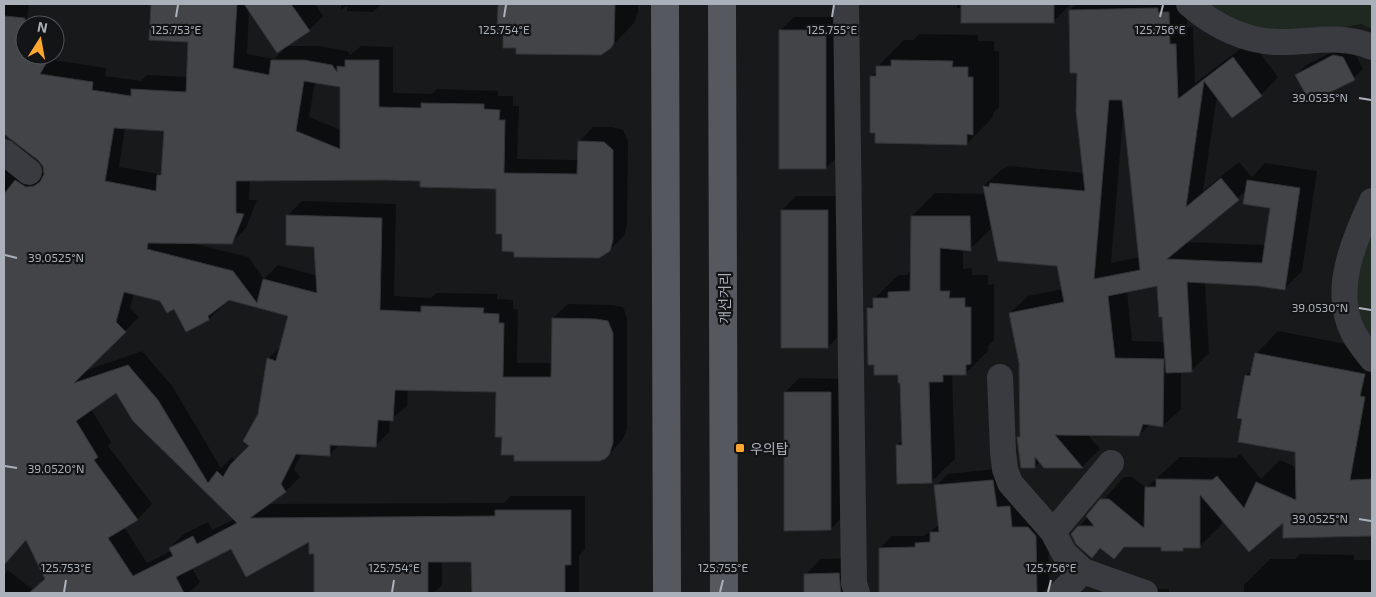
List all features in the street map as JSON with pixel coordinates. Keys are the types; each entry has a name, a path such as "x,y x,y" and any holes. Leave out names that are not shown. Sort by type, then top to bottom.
{"main road":[{"path":"665,4 667,593"},
{"name":"개선거리","path":"722,4 724,593"}],"street":[{"path":"846,4 854,583 857,593"},
{"path":"1189,4 1238,36 1280,42 1328,38 1355,40 1372,47"},
{"path":"4,152 29,172"},
{"path":"1372,201 1346,268 1344,305 1354,334 1372,359"},
{"path":"1000,377 1005,469 1010,483 1053,532 1064,553 1083,571 1145,593"},
{"path":"1053,532 1111,463"},
{"path":"1061,593 1083,571"}],"shaded area":[{"path":"1201,4 1372,4 1372,29 1361,24 1317,32 1240,29"},
{"path":"1372,219 1372,337 1359,324 1355,267"}],"building":[{"path":"151,4 237,4 233,68 269,75 271,60 304,60 332,65 337,72 337,66 345,67 345,60 379,60 379,107 421,108 421,103 484,104 484,109 500,110 499,120 505,120 504,173 577,174 578,141 604,142 613,150 613,240 610,251 599,258 514,257 514,252 502,251 502,234 496,234 496,189 420,187 420,181 386,180 236,181 236,213 244,214 232,244 148,243 147,249 233,271 257,303 263,279 317,293 314,247 286,245 286,215 382,218 380,310 421,312 421,306 484,308 483,313 499,314 499,323 504,323 503,377 551,377 552,318 608,321 613,333 613,443 609,455 605,459 599,461 514,461 514,455 501,455 502,437 495,437 496,392 395,390 393,421 378,420 376,447 330,445 330,456 296,454 281,484 286,492 250,518 495,516 495,510 571,510 571,565 565,565 565,593 472,593 471,562 428,562 428,593 314,593 314,554 309,554 309,542 246,577 231,549 176,577 184,593 29,593 45,579 26,540 4,565 4,194 15,180 26,187 34,186 40,182 44,174 43,166 38,160 4,134 4,16 15,17 15,65 45,65 40,74 93,82 92,90 131,96 131,89 186,92 188,42 149,40","holes":["304,81 340,87 340,149 296,131","114,128 164,131 161,175 157,175 156,191 105,181","124,292 160,301 167,313 174,309 186,332 209,320 208,316 229,300 288,316 276,361 267,358 258,414 243,441 249,446 230,465 223,477 217,471 208,483 158,400 128,365 74,383 126,332 116,322","116,393 133,421 237,523 197,544 193,536 169,548 173,556 133,576 108,538 138,520 94,460 98,457 76,421"]},
{"path":"244,4 291,4 310,31 277,53"},
{"path":"498,4 615,4 614,43 611,48 601,55 516,54 516,48 503,48 503,31 497,30"},
{"path":"961,4 1054,4 1054,23 961,23"},
{"path":"1158,8 1158,12 1169,12 1170,44 1176,44 1178,99 1233,57 1262,96 1232,118 1204,81 1186,207 1221,178 1239,200 1167,259 1262,263 1270,208 1243,204 1247,180 1300,188 1285,290 1258,286 1187,282 1192,372 1166,373 1162,317 1159,317 1157,286 1108,296 1115,358 1164,359 1163,427 1143,424 1139,436 1055,435 1083,468 1044,468 1035,457 1035,468 1021,468 1017,437 1020,437 1019,363 1009,313 1064,302 1057,266 998,261 983,186 989,187 990,183 1085,191 1076,111 1077,73 1070,73 1069,10","holes":["1109,100 1122,100 1140,270 1094,279"]},
{"path":"779,30 826,30 826,169 779,169"},
{"path":"1333,55 1343,57 1355,80 1310,102 1295,75"},
{"path":"891,60 953,61 952,67 968,67 968,77 973,77 973,135 967,134 967,145 875,143 875,133 870,133 870,76 876,76 876,66 891,66"},
{"path":"781,210 828,210 828,348 781,348"},
{"path":"911,216 970,216 971,251 940,248 940,291 950,291 949,298 965,298 965,307 971,307 971,364 966,365 966,375 943,375 943,382 929,382 932,483 897,484 896,445 902,445 900,383 898,383 898,375 874,375 874,365 868,365 867,308 873,308 873,298 888,298 888,292 910,291"},
{"path":"1255,353 1365,374 1360,396 1365,397 1350,480 1372,479 1372,536 1283,538 1283,523 1249,552 1200,495 1200,548 1183,548 1183,551 1161,551 1161,547 1124,547 1114,559 1100,548 1092,558 1076,544 1071,534 1078,526 1094,526 1086,516 1100,499 1109,499 1144,528 1145,487 1156,487 1156,479 1212,480 1217,476 1244,508 1256,482 1296,500 1295,452 1238,442 1242,419 1237,418 1245,375 1250,376"},
{"path":"784,392 831,392 831,530 784,531"},
{"path":"993,480 997,507 1010,506 1012,527 1028,527 1036,536 1037,593 879,593 879,548 915,547 915,543 930,542 930,532 939,532 934,485"},
{"path":"839,573 841,593 804,593 804,574"}],"place":[{"name":"우의탑","path":"740,448"}]}
